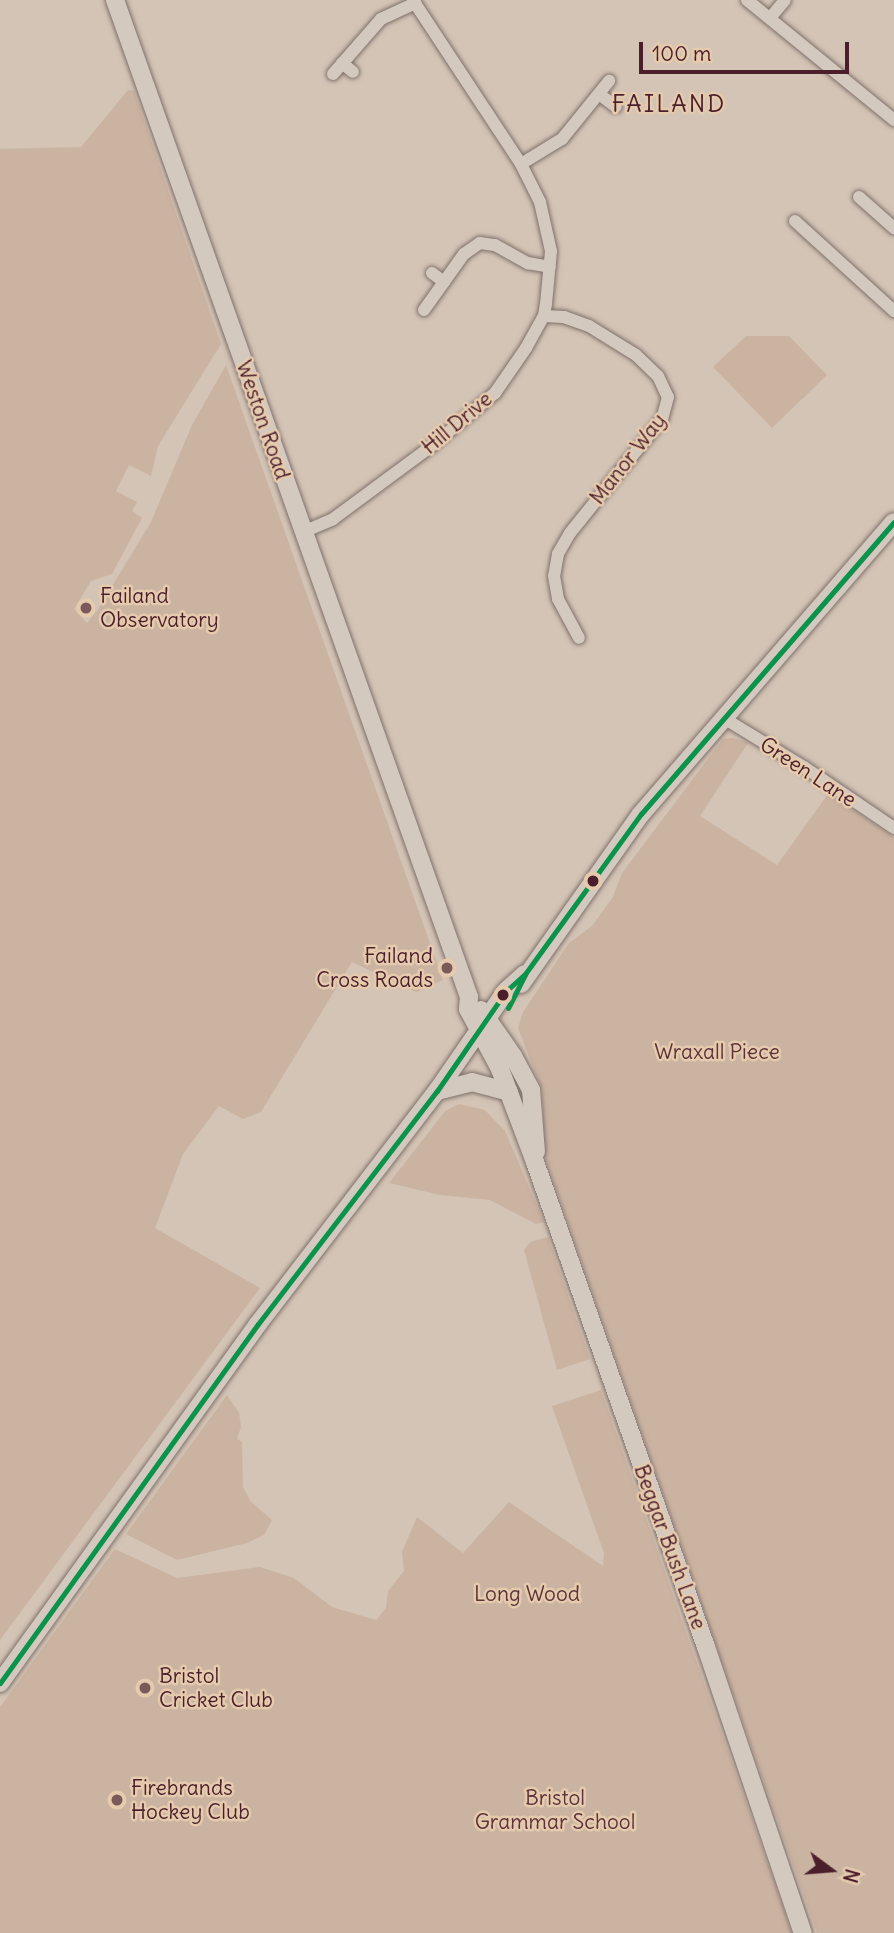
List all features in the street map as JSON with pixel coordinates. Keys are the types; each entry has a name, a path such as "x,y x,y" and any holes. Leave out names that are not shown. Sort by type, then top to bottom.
{"main road":[{"name":"Weston Road","path":"115,0 469,997 486,1027"},
{"path":"0,1683 266,1314 437,1091 461,1071 506,991 525,974 641,814 722,717 894,522"},
{"name":"Beggar Bush Lane","path":"486,1027 706,1647 803,1933"},
{"name":"Beggar Bush Lane","path":"486,1027 531,1090 536,1123 535,1162"},
{"path":"437,1091 472,1082 509,1092"}],"street":[{"path":"747,0 894,120"},
{"path":"770,19 785,0"},
{"name":"Hill Drive","path":"303,532 333,519 495,393 544,316 551,251 545,216 521,164 414,1"},
{"path":"333,74 381,19 414,1"},
{"path":"342,63 353,72"},
{"path":"521,164 562,139 609,81"},
{"path":"599,94 616,107"},
{"path":"859,197 894,228"},
{"path":"795,221 894,311"},
{"path":"424,310 468,249 480,243 495,246 528,263 550,267"},
{"path":"432,273 444,282"},
{"name":"Manor Way","path":"544,316 579,322 636,355 658,376 668,397 662,419 570,533 558,555 554,583 564,624 579,638"},
{"name":"Green Lane","path":"722,717 804,767 894,828"}],"green space":[{"path":"128,90 134,91 221,344 158,446 151,476 129,465 116,491 137,502 132,511 142,518 112,574 91,581 74,609 87,623 97,611 151,522 192,425 226,365 443,980 416,992 352,962 261,1112 243,1119 219,1106 183,1154 155,1228 260,1288 0,1640 0,149 81,147"},
{"path":"746,336 789,336 827,375 772,428 713,367"},
{"name":"Wraxall Piece","path":"733,738 748,743 700,816 777,865 828,794 894,837 894,1933 817,1933 545,1156 542,1090 518,1028 523,1012 569,943 592,926 613,897 622,873 723,739"},
{"path":"459,1104 485,1110 505,1131 544,1222 536,1224 490,1200 440,1195 389,1183 445,1111"},
{"path":"548,1237 590,1359 557,1370 524,1250 530,1242"},
{"path":"601,1390 792,1933 0,1933 0,1707 115,1549 177,1578 260,1567 294,1578 332,1607 376,1620 386,1608 388,1591 404,1571 402,1552 417,1517 463,1553 509,1502 603,1566 604,1553 552,1406"},
{"path":"227,1395 239,1413 241,1427 237,1439 242,1442 243,1487 251,1502 272,1520 264,1535 247,1543 177,1560 126,1534"}],"transit line":[{"path":"508,1008 525,974 641,814 894,522"},
{"path":"0,1683 258,1324 437,1091 506,991 525,974"}],"place":[{"name":"Failand Observatory","path":"86,608"},
{"name":"Failand Cross Roads","path":"447,968"},
{"name":"Bristol Cricket Club","path":"145,1688"},
{"name":"Firebrands Hockey Club","path":"117,1800"}],"district":[{"name":"FAILAND","path":"669,104"}],"park label":[{"name":"Long Wood","path":"527,1594"},
{"name":"Bristol Grammar School","path":"555,1810"}]}
